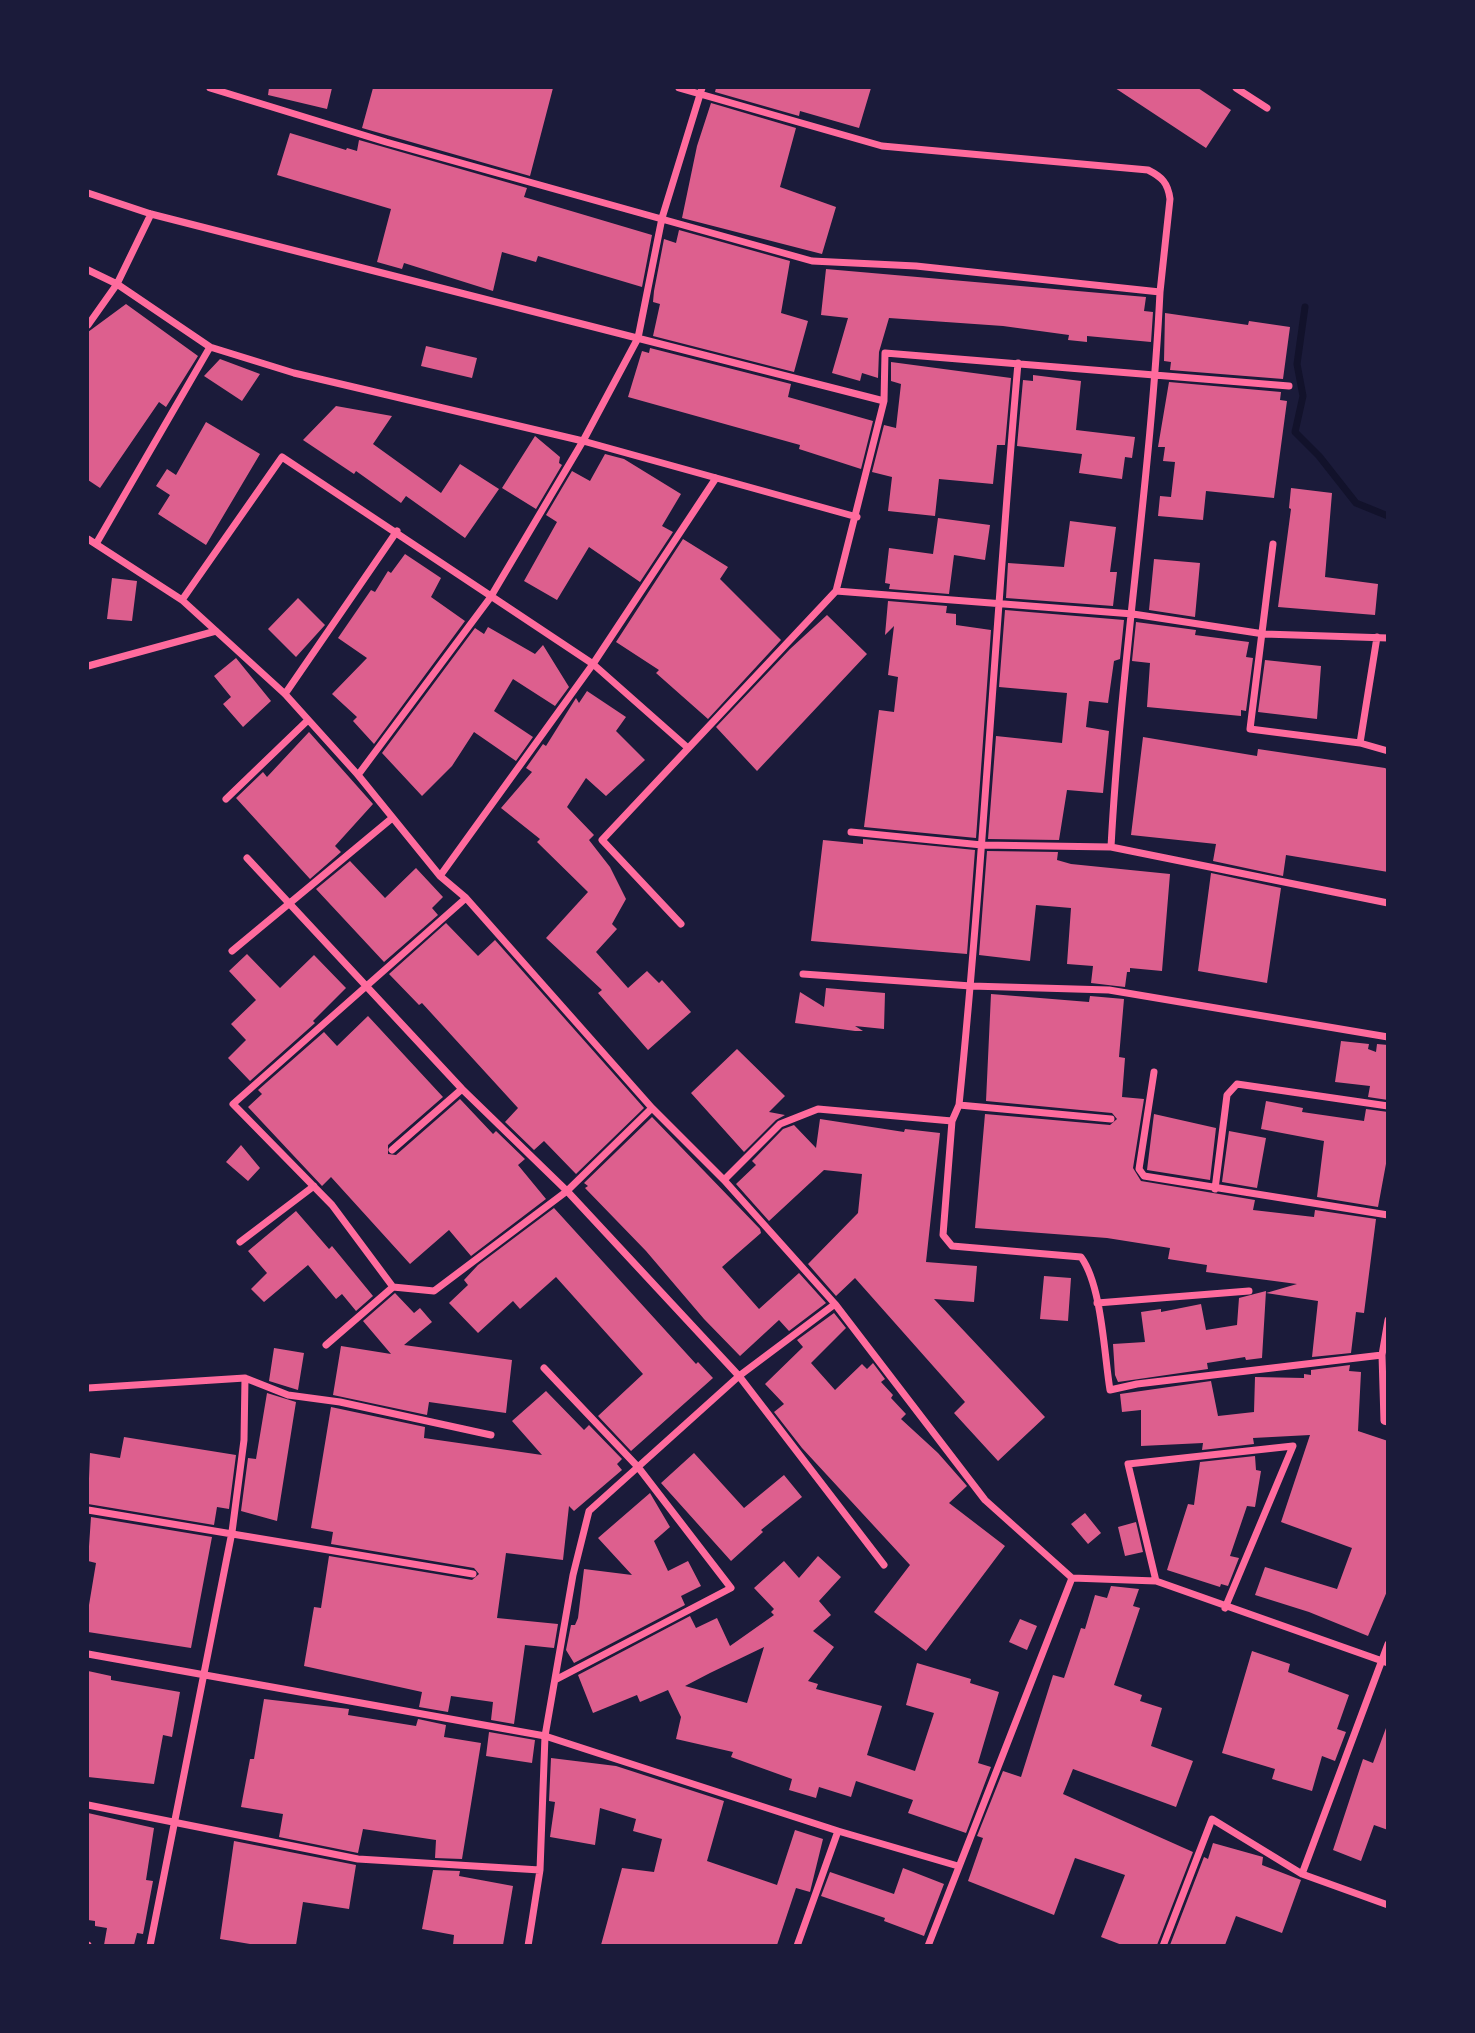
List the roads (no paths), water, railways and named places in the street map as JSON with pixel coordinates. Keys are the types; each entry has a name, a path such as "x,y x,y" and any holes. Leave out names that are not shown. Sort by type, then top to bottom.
{"street":[{"path":"210,88 386,142 812,261 916,266 1160,292"},
{"path":"679,88 701,91 882,146 1148,170 1160,176 1168,186 1170,200 1160,292 1156,377 1133,614 1116,748 1111,847"},
{"path":"1236,88 1267,108"},
{"path":"358,775 491,598 583,442 638,338 662,218 701,91"},
{"path":"88,193 151,214 884,401"},
{"path":"88,325 117,284 151,214"},
{"path":"88,270 117,284 210,347 307,376 583,442 857,517"},
{"path":"96,544 210,347"},
{"path":"681,924 601,840 836,591 857,517 884,401 885,353 1289,386"},
{"path":"1018,363 997,601 971,986 959,1105 952,1121 943,1236 952,1246 1081,1257 1088,1267 1097,1303 1110,1390 1137,1384 1381,1355"},
{"path":"182,600 282,457 397,531 491,598 593,664 688,748"},
{"path":"440,876 593,664 716,478"},
{"path":"285,694 397,531"},
{"path":"88,539 182,600 285,694 358,775 391,819 440,876 466,898 652,1108 724,1180 835,1304 985,1500 1072,1578 1157,1581 1225,1608 1258,1616 1385,1662"},
{"path":"1273,544 1264,634 1250,729 1360,743 1388,751"},
{"path":"836,591 997,601 1133,614 1264,634 1388,638"},
{"path":"88,666 216,631"},
{"path":"1360,743 1377,637"},
{"path":"226,799 308,720"},
{"path":"232,951 286,903 391,819"},
{"path":"851,832 982,845 1111,847 1388,903"},
{"path":"247,858 286,903 462,1089 567,1191 739,1376 884,1565"},
{"path":"393,1287 332,1205 233,1104 466,898"},
{"path":"803,974 971,986 1109,990 1388,1037"},
{"path":"1154,1072 1139,1169 1144,1176 1153,1180 1388,1215"},
{"path":"1215,1189 1227,1095 1237,1084 1388,1106"},
{"path":"392,1150 462,1089"},
{"path":"959,1105 1111,1119"},
{"path":"326,1345 393,1287 434,1291 567,1191 652,1108"},
{"path":"724,1180 780,1124 818,1109 952,1121"},
{"path":"240,1242 314,1186"},
{"path":"1097,1303 1249,1291"},
{"path":"528,1945 540,1870 544,1736 573,1575 589,1511 739,1376 835,1304"},
{"path":"1388,1320 1381,1355 1384,1421 1388,1422"},
{"path":"544,1368 638,1467 731,1588 556,1679"},
{"path":"88,1388 245,1378 289,1395 340,1402 491,1435"},
{"path":"150,1945 232,1532 244,1440 245,1378"},
{"path":"1157,1581 1128,1464 1293,1446 1225,1608"},
{"path":"88,1510 473,1574"},
{"path":"928,1945 1072,1578"},
{"path":"1302,1874 1385,1662 1388,1644"},
{"path":"88,1654 544,1736 838,1831 958,1866"},
{"path":"88,1805 358,1859 540,1870"},
{"path":"1163,1945 1212,1819 1302,1874 1388,1905"},
{"path":"797,1945 838,1831"}],"waterway":[{"path":"1305,307 1297,364 1303,396 1295,432 1319,456 1356,503 1388,516"}]}
